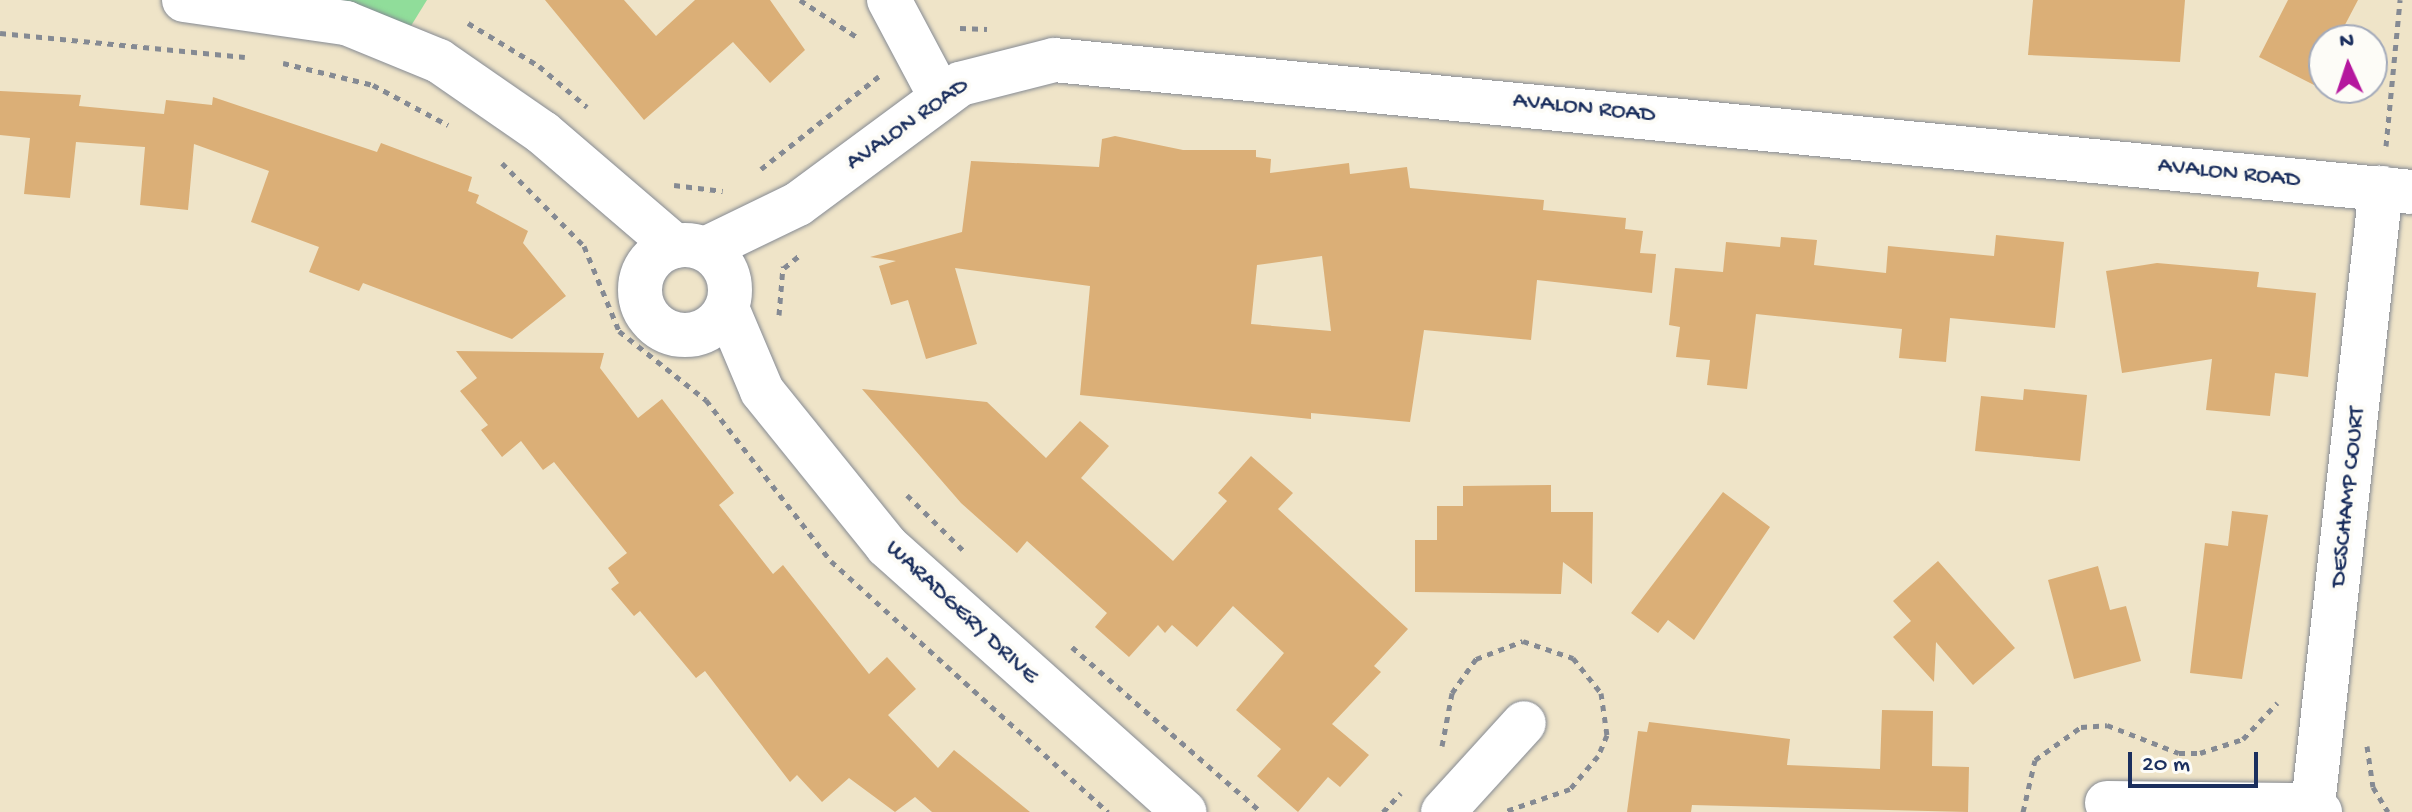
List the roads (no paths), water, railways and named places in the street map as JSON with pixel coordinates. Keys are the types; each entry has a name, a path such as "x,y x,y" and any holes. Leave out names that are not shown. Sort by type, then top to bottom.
{"street":[{"path":"184,0 346,23 401,42 491,92 596,180 690,247 723,264 729,297 709,328 684,335 648,315 642,275 596,180"},
{"path":"889,0 940,96"},
{"name":"AVALON ROAD","path":"690,247 798,204 940,96 1005,68 1085,60 2393,178"},
{"name":"DESCHAMP COURT","path":"2107,803 2316,808 2393,178"},
{"name":"AVALON ROAD","path":"729,297 798,204"},
{"path":"642,275 690,247"},
{"name":"WARADGERY DRIVE","path":"729,297 762,391"},
{"name":"WARADGERY DRIVE","path":"684,335 762,391 887,546 1184,812"},
{"path":"1443,812 1524,723"}]}
